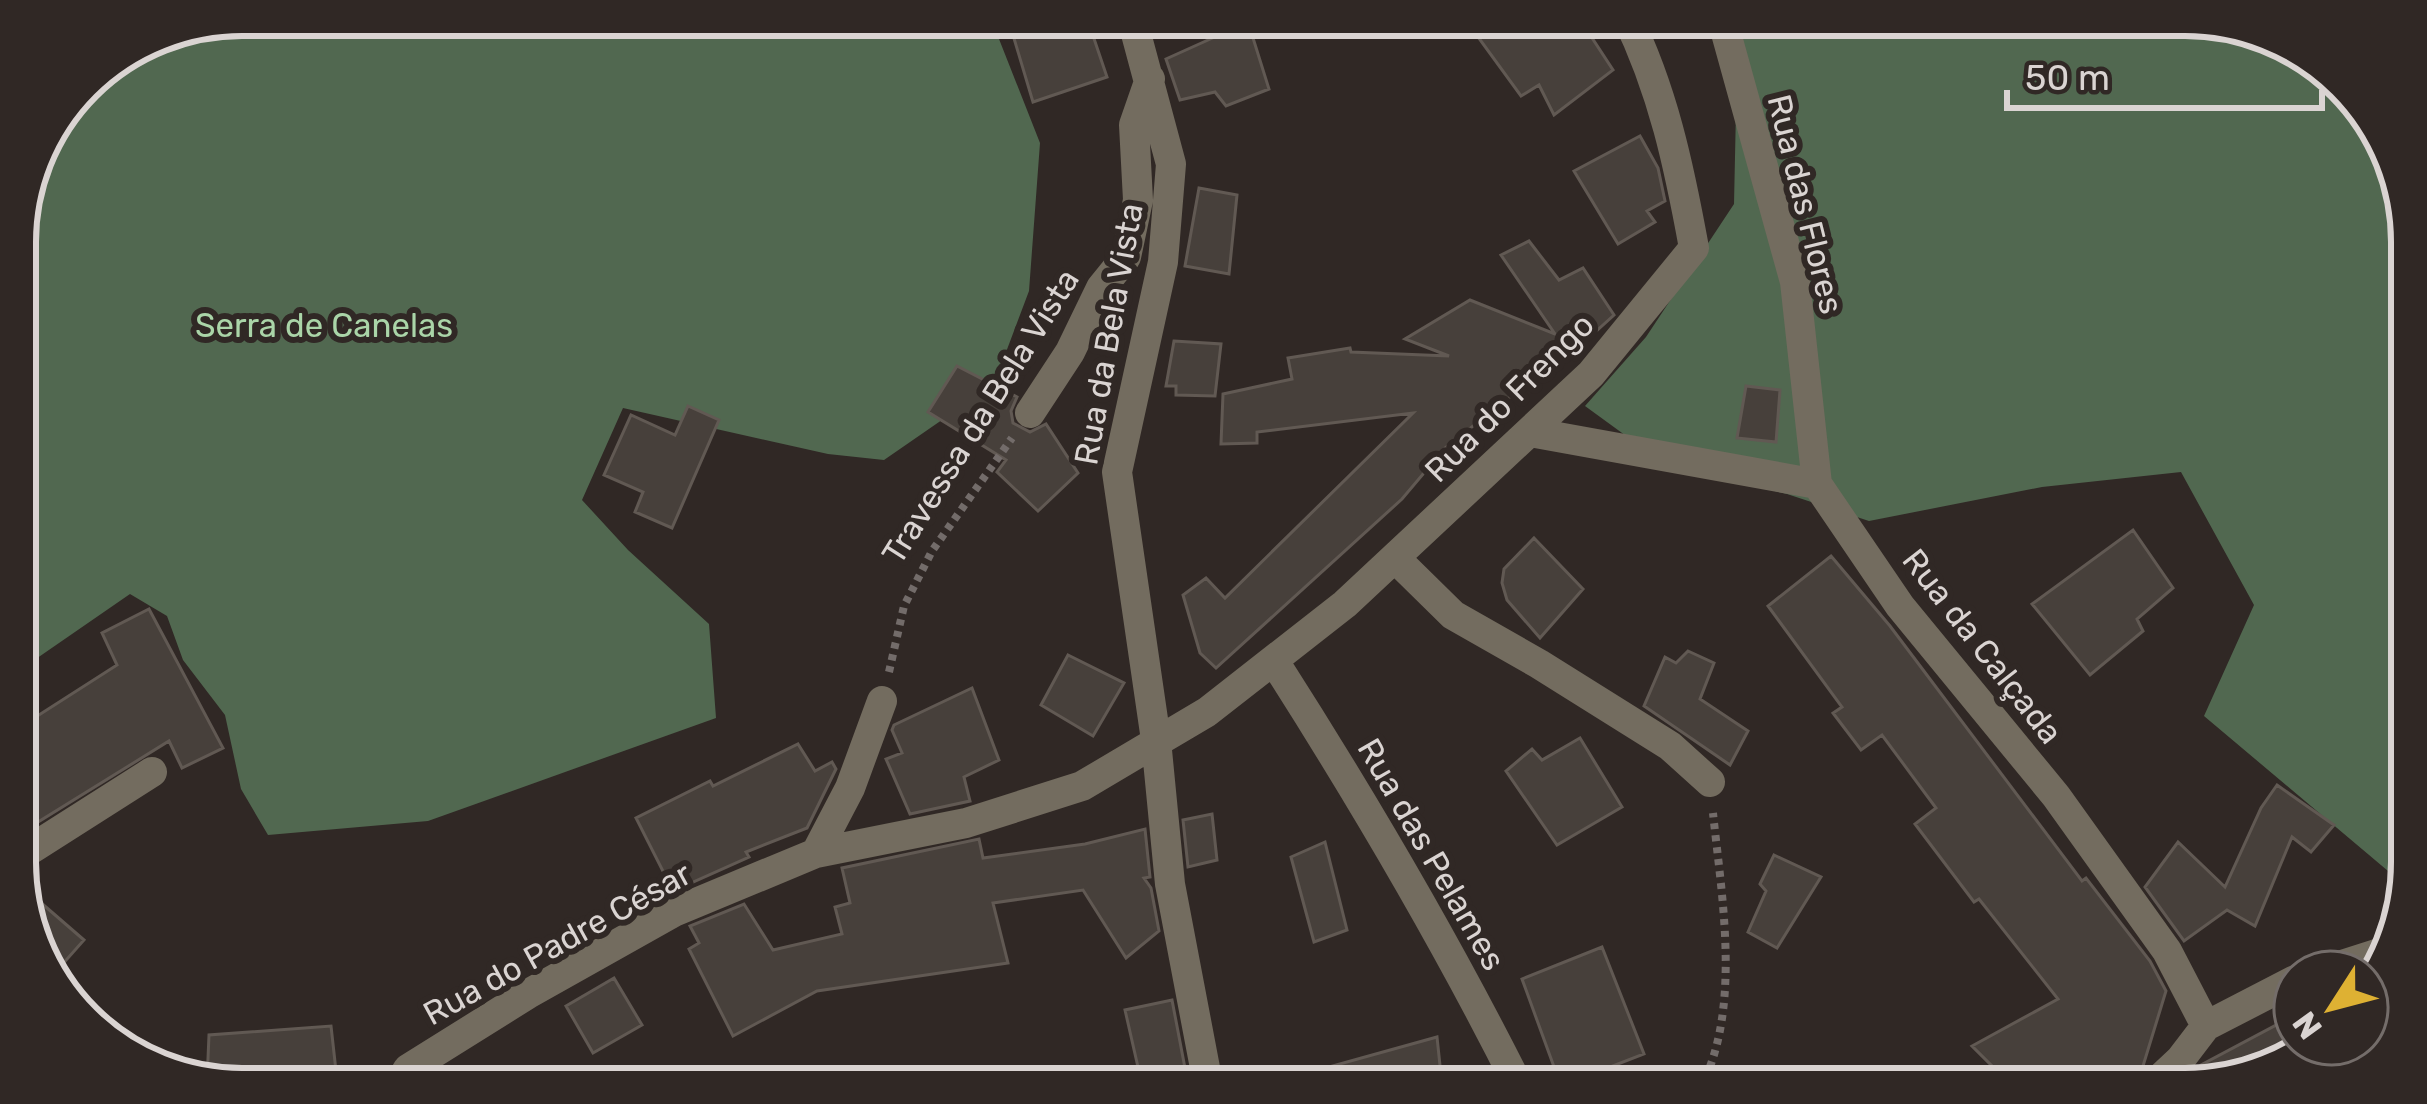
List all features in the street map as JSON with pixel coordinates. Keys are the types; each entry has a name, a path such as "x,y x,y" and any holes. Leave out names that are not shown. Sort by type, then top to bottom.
{"street":[{"name":"Rua da Bela Vista","path":"1137,36 1171,164 1164,242 1117,472 1156,740 1170,884 1205,1068"},
{"name":"Rua do Frengo","path":"1396,558 1591,374 1694,248 1665,110 1636,36"},
{"name":"Rua das Flores","path":"1727,36 1795,282 1817,484"},
{"name":"Travessa da Bela Vista","path":"1030,413 1070,352 1101,288 1126,257 1138,200 1135,124 1150,79"},
{"path":"1530,432 1817,484"},
{"name":"Rua da Calçada","path":"1817,484 1900,606 2084,834 2168,951 2206,1026"},
{"path":"1396,558 1453,616 1670,746 1710,782"},
{"name":"Rua do Padre César","path":"410,1068 674,912 816,854 966,823 1082,786 1207,712 1346,604 1396,558"},
{"name":"Rua das Pelames","path":"1274,661 1363,802 1509,1068"},
{"path":"816,854 850,788 882,701"},
{"path":"36,846 152,772"},
{"path":"2171,1068 2206,1026 2271,992"}],"path":[{"name":"Travessa da Bela Vista","path":"882,701 904,607 932,551 1030,413"},
{"path":"1709,1068 1728,983 1710,782"}],"green space":[{"name":"Serra de Canelas","path":"242,36 999,36 1040,143 1029,291 994,384 884,460 828,454 623,408 582,500 628,550 709,624 716,718 428,821 268,835 241,789 225,715 183,660 167,616 130,594 36,659 36,229 43,189 57,151 106,87 139,64 176,47"},
{"path":"1738,36 2185,36 2225,40 2288,64 2331,96 2375,163 2389,215 2390,873 2204,716 2254,605 2181,472 2042,487 1869,521 1787,494 1666,465 1585,406 1646,337 1734,204"}],"building":[{"path":"1013,36 1093,36 1107,77 1033,102"},
{"path":"1217,36 1252,36 1269,89 1226,106 1215,92 1180,100 1166,59"},
{"path":"1477,36 1591,36 1613,70 1554,115 1539,85 1521,96"},
{"path":"1640,136 1658,168 1665,201 1647,211 1655,222 1618,244 1574,171"},
{"path":"1199,188 1237,195 1229,274 1185,266"},
{"path":"1529,241 1559,280 1583,268 1614,315 1539,383 1534,378 1445,448 1402,499 1216,668 1200,653 1183,595 1206,578 1225,598 1413,413 1257,432 1257,443 1221,444 1223,394 1292,379 1288,358 1350,348 1351,352 1449,356 1405,339 1470,300 1555,334 1501,255"},
{"path":"1174,341 1221,344 1215,396 1176,395 1176,386 1166,386"},
{"path":"957,366 1017,397 1011,411 1013,423 1030,432 1046,424 1078,473 1038,511 997,472 1006,460 928,412"},
{"path":"1746,386 1780,390 1776,442 1737,438"},
{"path":"688,406 719,420 672,528 635,512 643,492 604,475 631,415 675,435"},
{"path":"2133,530 2173,588 2137,619 2143,631 2090,675 2032,604"},
{"path":"1534,538 1583,589 1540,638 1507,600 1502,583 1504,569"},
{"path":"1831,556 1890,626 2082,881 2086,878 2150,961 2166,991 2143,1066 1994,1068 1972,1046 2058,999 1979,899 1974,902 1915,824 1936,808 1882,735 1861,750 1833,713 1842,707 1768,606"},
{"path":"149,609 223,748 182,768 169,741 36,823 36,717 117,665 102,633"},
{"path":"1688,651 1714,663 1700,699 1748,731 1730,765 1644,706 1665,657 1676,663"},
{"path":"1068,655 1124,683 1093,736 1041,705"},
{"path":"972,688 999,760 964,777 970,801 910,814 886,759 902,753 894,725"},
{"path":"1580,738 1622,807 1557,845 1506,771 1532,749 1542,760"},
{"path":"798,744 815,771 832,762 836,769 807,828 746,852 749,857 673,891 636,818"},
{"path":"2277,785 2334,825 2311,852 2292,837 2255,926 2227,910 2184,941 2145,887 2178,842 2225,887 2261,808"},
{"path":"1212,814 1217,860 1188,867 1183,820"},
{"path":"1145,829 1150,877 1144,878 1151,888 1159,931 1126,958 1083,890 993,903 1008,963 817,991 733,1036 689,949 699,943 690,926 744,904 773,950 842,934 835,907 850,903 842,868 979,839 983,858 1085,844"},
{"path":"1325,842 1347,930 1314,942 1291,857"},
{"path":"1774,855 1821,877 1777,948 1748,932 1766,891 1760,884"},
{"path":"41,902 84,940 63,963"},
{"path":"1602,947 1644,1054 1608,1068 1554,1068 1522,979"},
{"path":"614,978 642,1025 593,1053 566,1006"},
{"path":"1172,1000 1185,1068 1138,1068 1125,1010"},
{"path":"331,1026 336,1068 208,1065 209,1035"},
{"path":"2271,1028 2271,1049 2198,1068 2201,1065"},
{"path":"1437,1037 1440,1068 1325,1068"}]}
